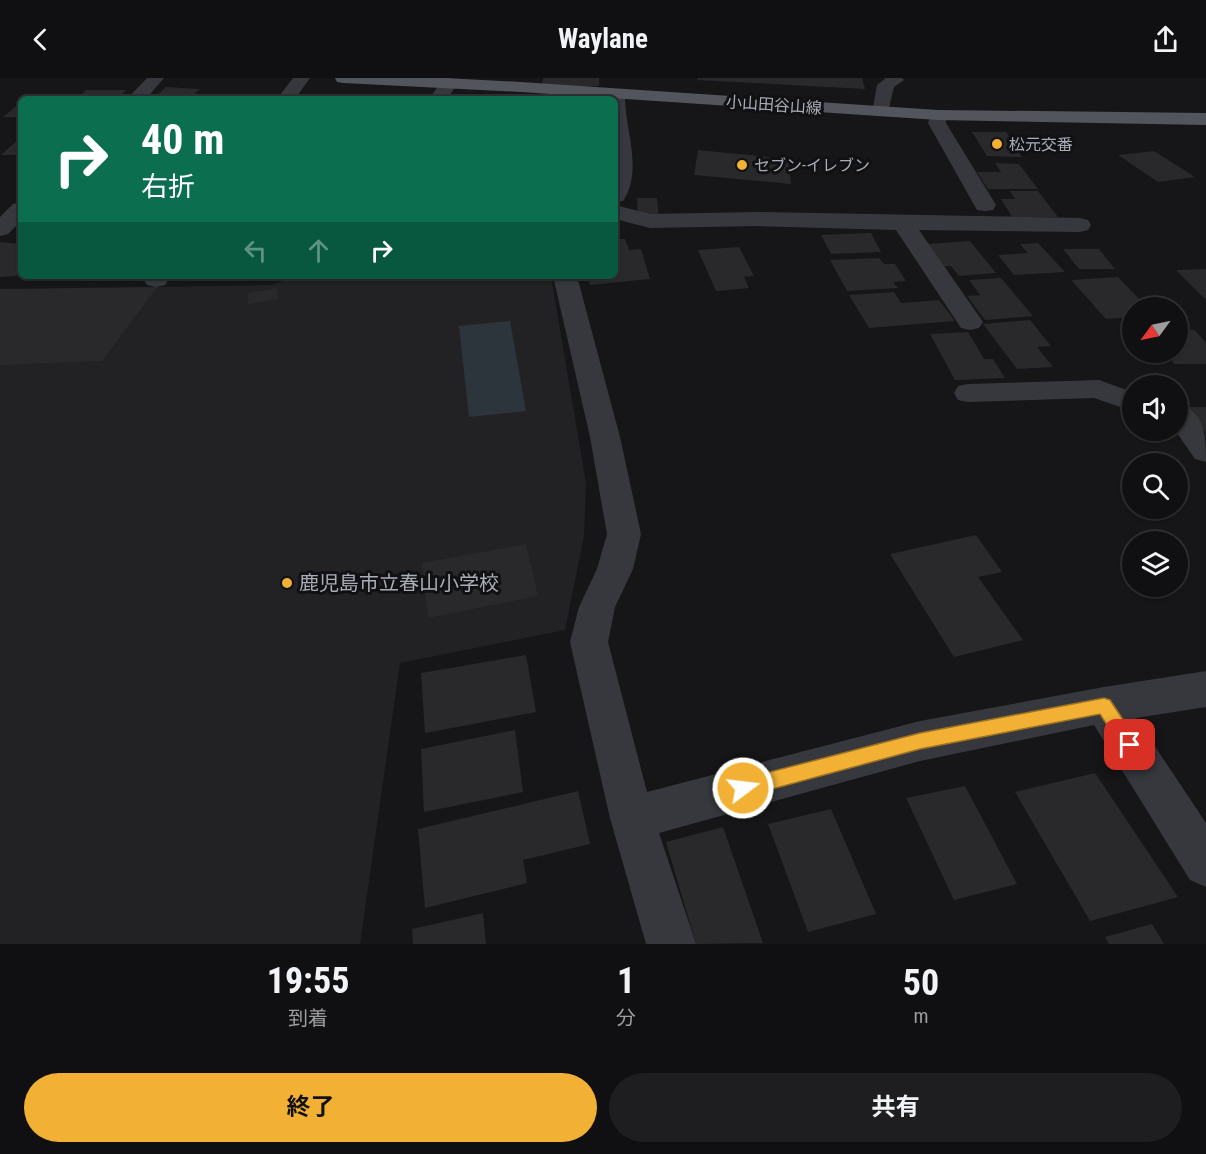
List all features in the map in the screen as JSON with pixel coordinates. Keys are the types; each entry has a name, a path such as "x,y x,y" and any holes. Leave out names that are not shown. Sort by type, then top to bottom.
{"main road":[{"name":"小山田谷山線","path":"343,78 449,83 524,83 616,94 938,115 1206,119"}],"street":[{"path":"139,96 156,78"},
{"path":"288,96 302,78"},
{"path":"881,112 886,85 896,80"},
{"path":"440,96 449,83"},
{"path":"938,115 937,123 985,205"},
{"path":"618,122 622,178 618,193"},
{"path":"0,229 18,211"},
{"path":"618,213 650,221 757,219 1080,225"},
{"path":"903,223 970,322"},
{"path":"566,279 605,437 624,534 615,569 597,607 589,642 632,818 671,944"},
{"path":"968,393 1099,389 1122,399"},
{"path":"1188,427 1206,451"},
{"path":"632,818 920,741 1104,705 1206,689"},
{"path":"1104,705 1206,864"}],"shaded area":[{"name":"鹿児島市立春山小学校","path":"289,279 552,279 586,484 584,536 565,630 400,663 360,944 0,944 0,290 271,285"},
{"path":"510,321 526,411 469,417 459,326"}],"building":[{"path":"543,78 599,78 599,86 542,86"},
{"path":"698,78 862,78 865,89 697,80"},
{"path":"166,87 200,89 192,96 156,96"},
{"path":"86,90 126,90 120,96 80,96"},
{"path":"18,104 18,117 3,117"},
{"name":"松元交番","path":"972,132 1006,132 1022,157 987,156"},
{"path":"18,140 18,155 1,155"},
{"name":"セブン-イレブン","path":"698,150 788,159 791,184 694,175"},
{"path":"1154,151 1195,177 1158,182 1118,155"},
{"path":"995,163 1019,164 1038,189 988,189 977,172 1001,172"},
{"path":"1010,191 1038,191 1058,217 1012,217 1001,199 1015,199"},
{"path":"637,198 657,198 659,216 638,215"},
{"path":"871,233 881,252 831,254 821,235"},
{"path":"618,239 625,239 629,250 641,249 650,279 590,285 588,279 618,279"},
{"path":"970,241 996,273 959,276 951,266 944,266 927,244"},
{"path":"0,242 18,244 18,274 0,277"},
{"path":"1038,243 1065,272 1014,275 998,255 1028,253 1020,244"},
{"path":"739,247 754,276 744,277 749,288 716,291 698,250"},
{"path":"1063,249 1099,249 1115,269 1079,269"},
{"path":"879,258 884,264 895,264 906,281 893,282 898,288 847,291 830,260"},
{"path":"1206,269 1206,300 1176,270"},
{"path":"1118,277 1137,297 1122,297 1122,318 1106,319 1071,280"},
{"path":"1001,278 1033,316 985,320 967,296 980,295 969,280"},
{"path":"157,287 102,361 0,365 0,289"},
{"path":"277,288 278,299 248,304 248,293"},
{"path":"894,292 901,303 939,300 955,321 869,328 849,295"},
{"path":"1030,320 1051,346 1037,347 1053,367 1017,369 983,324"},
{"path":"1188,330 1195,330 1206,343 1206,364 1174,364 1188,363"},
{"path":"968,332 984,359 993,359 1005,378 955,380 930,334"},
{"path":"1188,407 1206,407 1206,433 1188,410"},
{"path":"976,535 1002,572 978,577 1023,640 954,657 890,554"},
{"path":"526,544 538,596 428,618 422,563"},
{"path":"526,655 536,712 425,733 421,673"},
{"path":"515,730 523,792 424,812 421,749"},
{"path":"1095,773 1178,897 1090,921 1015,792"},
{"path":"965,786 1017,884 954,900 906,798"},
{"path":"578,791 590,844 523,860 527,883 425,908 418,829"},
{"path":"831,809 876,914 808,932 768,824"},
{"path":"723,827 763,943 696,944 666,842"},
{"path":"483,913 486,944 413,944 412,929"},
{"path":"1152,924 1164,944 1109,944 1105,937"}],"place":[{"name":"松元交番","path":"997,144"},
{"name":"セブン-イレブン","path":"742,165"},
{"name":"鹿児島市立春山小学校","path":"287,583"}],"route":[{"path":"743,788 920,741 1104,705 1130,745"}]}
